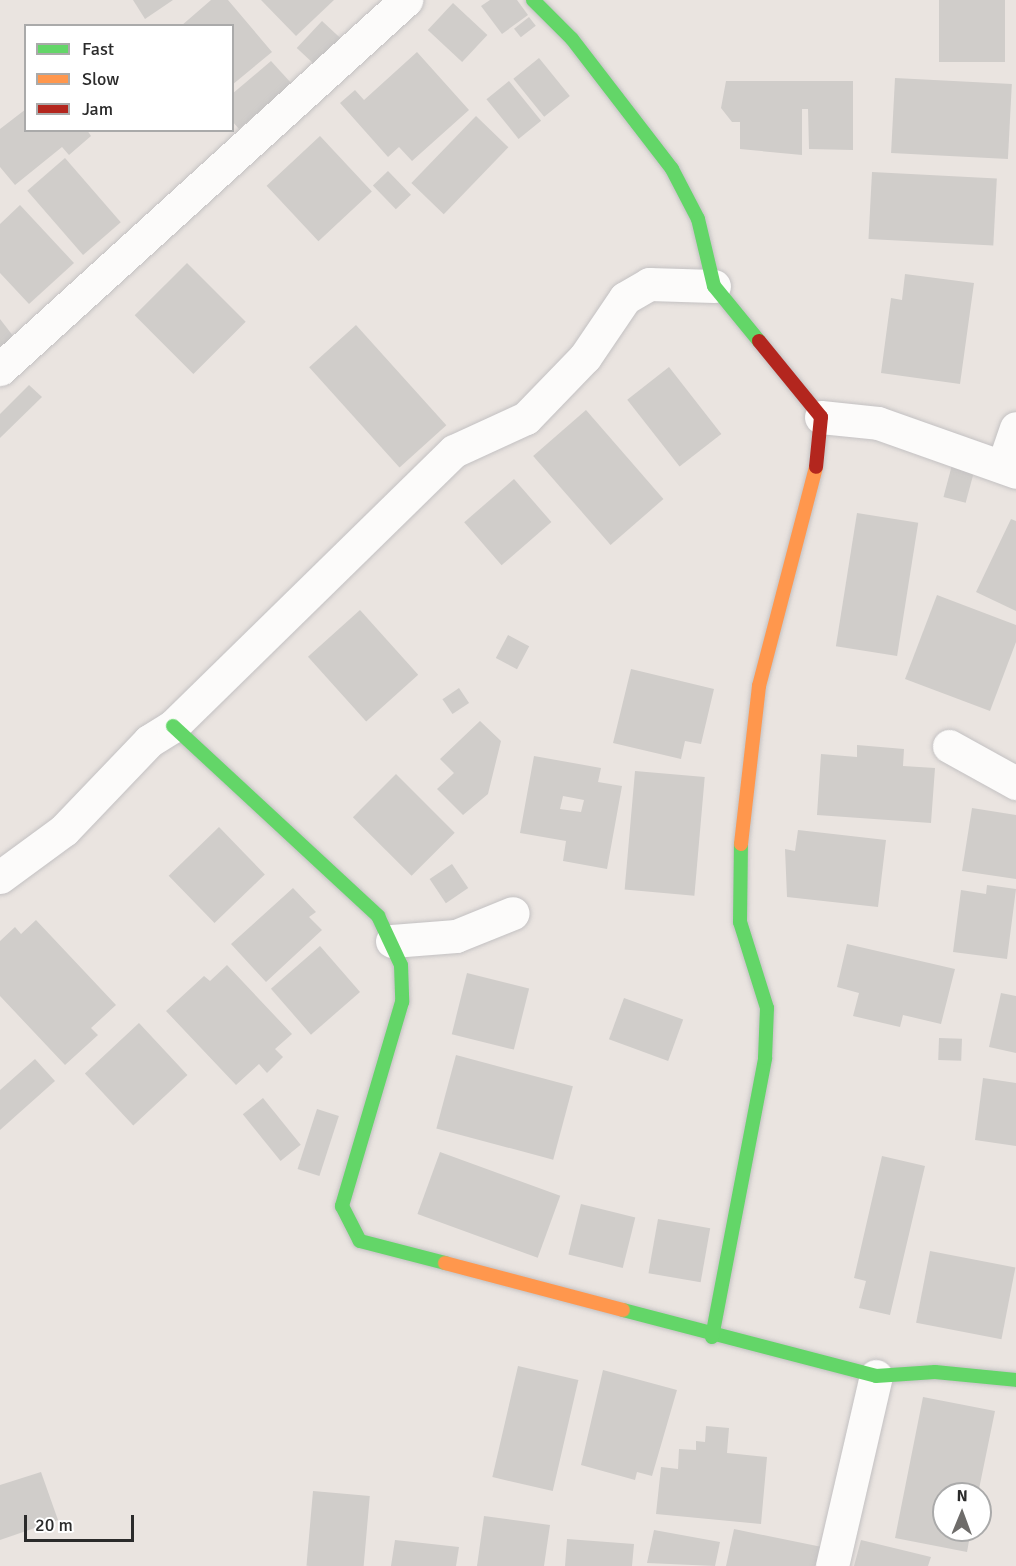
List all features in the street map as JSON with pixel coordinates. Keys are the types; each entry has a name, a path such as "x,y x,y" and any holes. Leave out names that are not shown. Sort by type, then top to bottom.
{"street":[{"path":"0,369 406,0"},
{"path":"533,0 572,39 672,169 698,219 714,286 821,417 814,492 758,697 741,844 740,922 767,1008 765,1059 712,1337"},
{"path":"5,866 64,830 149,741 173,726 454,451 526,418 585,357 625,298 649,284 714,286"},
{"path":"821,417 878,423 1010,469 1016,428"},
{"path":"173,726 378,916 392,941 401,965 402,1002 342,1206 360,1241 712,1337 876,1376 935,1372 1016,1380"},
{"path":"949,746 1016,783"},
{"path":"392,941 456,936 513,913"},
{"path":"832,1566 876,1376"}],"building":[{"path":"133,0 173,0 145,19"},
{"path":"211,0 228,0 272,52 234,83 234,24 183,24"},
{"path":"261,0 334,0 296,36"},
{"path":"490,0 517,0 528,15 502,34 481,6"},
{"path":"939,0 1005,0 1005,62 939,62"},
{"path":"453,3 487,35 462,62 428,30"},
{"path":"529,17 536,26 521,37 514,29"},
{"path":"322,21 340,38 315,65 297,48"},
{"path":"417,52 469,110 412,161 399,147 388,157 340,103 355,90 364,100"},
{"path":"539,58 570,96 544,117 513,79"},
{"path":"271,61 292,84 239,129 234,123 234,92"},
{"path":"895,78 1012,84 1008,159 891,153"},
{"path":"509,81 541,121 519,139 486,99"},
{"path":"726,81 853,81 853,150 809,149 808,109 802,109 802,155 740,149 740,122 732,122 721,108"},
{"path":"24,111 24,132 88,132 91,136 69,155 62,147 15,185 0,167 0,129"},
{"path":"476,116 508,147 444,214 411,183"},
{"path":"320,136 372,192 318,241 267,186"},
{"path":"65,158 121,222 83,255 27,191"},
{"path":"388,171 411,195 396,209 373,186"},
{"path":"872,172 997,179 993,245 868,239"},
{"path":"20,205 74,263 29,304 0,273 0,224"},
{"path":"187,263 246,322 193,374 135,315"},
{"path":"905,274 974,283 960,384 881,373 891,298 902,300"},
{"path":"0,319 17,341 0,351"},
{"path":"356,325 446,425 400,467 309,367"},
{"path":"669,367 721,434 680,467 627,400"},
{"path":"29,385 42,397 0,438 0,414"},
{"path":"586,410 663,499 611,545 533,456"},
{"path":"952,465 974,471 966,503 943,497"},
{"path":"514,479 551,522 502,565 464,522"},
{"path":"857,513 918,523 897,656 836,646"},
{"path":"1011,519 1016,521 1016,611 976,592"},
{"path":"937,595 1016,625 1016,642 990,711 905,679"},
{"path":"360,610 418,675 366,721 308,657"},
{"path":"508,635 529,646 517,669 496,658"},
{"path":"631,669 714,689 701,744 685,741 681,759 613,743"},
{"path":"459,688 469,703 452,714 442,699"},
{"path":"480,721 501,741 488,794 463,815 437,789 454,773 440,759"},
{"path":"857,745 904,749 903,766 935,768 931,823 817,815 821,754 857,757"},
{"path":"534,756 601,768 598,782 622,786 607,869 563,861 566,841 520,833","holes":["563,796 584,800 581,812 560,809"]},
{"path":"635,771 705,777 694,896 625,890"},
{"path":"396,774 455,833 412,876 353,817"},
{"path":"972,808 1016,815 1016,879 962,871"},
{"path":"219,827 265,874 214,923 169,876"},
{"path":"798,830 886,840 878,907 787,897 785,849 795,851"},
{"path":"452,864 468,888 446,903 430,879"},
{"path":"987,885 1016,889 1007,959 953,952 961,890 986,894"},
{"path":"293,888 316,912 309,917 322,930 266,982 231,944"},
{"path":"36,920 116,1005 91,1028 98,1035 65,1065 0,996 0,941 15,927 21,934"},
{"path":"847,944 955,969 941,1024 903,1015 900,1027 853,1016 859,993 837,987"},
{"path":"320,946 360,992 311,1035 271,989"},
{"path":"227,965 292,1034 275,1049 283,1057 267,1073 259,1064 236,1085 166,1011 204,976 210,981"},
{"path":"467,973 529,988 514,1050 452,1034"},
{"path":"1001,993 1016,996 1016,1053 989,1047"},
{"path":"624,998 683,1020 668,1061 609,1039"},
{"path":"139,1023 187,1075 133,1125 85,1073"},
{"path":"939,1038 962,1039 961,1061 938,1060"},
{"path":"456,1055 573,1086 553,1160 436,1128"},
{"path":"35,1059 55,1081 0,1130 0,1090"},
{"path":"983,1078 1016,1083 1016,1146 975,1140"},
{"path":"263,1098 301,1145 281,1161 243,1114"},
{"path":"317,1109 339,1116 319,1176 298,1169"},
{"path":"440,1152 560,1196 538,1258 417,1214"},
{"path":"882,1156 925,1166 890,1315 859,1308 866,1281 854,1278"},
{"path":"581,1204 635,1218 623,1268 568,1254"},
{"path":"658,1219 710,1228 701,1282 648,1273"},
{"path":"930,1251 1015,1268 1001,1339 916,1323"},
{"path":"518,1366 578,1380 553,1491 492,1477"},
{"path":"603,1370 677,1390 652,1476 637,1472 635,1480 581,1465"},
{"path":"923,1397 995,1411 980,1482 932,1482 932,1542 969,1542 967,1552 895,1538"},
{"path":"706,1426 729,1428 727,1453 767,1457 761,1524 656,1514 661,1467 678,1469 679,1449 696,1450 696,1441 705,1442"},
{"path":"41,1472 58,1520 0,1540 0,1485"},
{"path":"313,1491 370,1496 364,1566 306,1566"},
{"path":"484,1516 550,1525 544,1566 477,1566"},
{"path":"734,1529 822,1547 818,1566 726,1566"},
{"path":"654,1530 720,1542 715,1566 647,1563"},
{"path":"567,1539 634,1544 632,1566 565,1566"},
{"path":"395,1540 459,1547 456,1566 391,1566"},
{"path":"861,1540 931,1557 928,1566 854,1566"}],"traffic: fast":[{"path":"533,0 572,39 672,169 698,219 714,286 759,341"},
{"path":"173,726 378,916 401,965 402,1002 342,1206 360,1241 445,1263"},
{"path":"712,1337 765,1058 767,1008 740,922 741,844"},
{"path":"623,1310 876,1376 935,1372 1016,1380"}],"traffic: slow":[{"path":"741,844 759,686 816,467"},
{"path":"445,1263 623,1310"}],"traffic: jam":[{"path":"759,341 821,417 816,467"}]}
